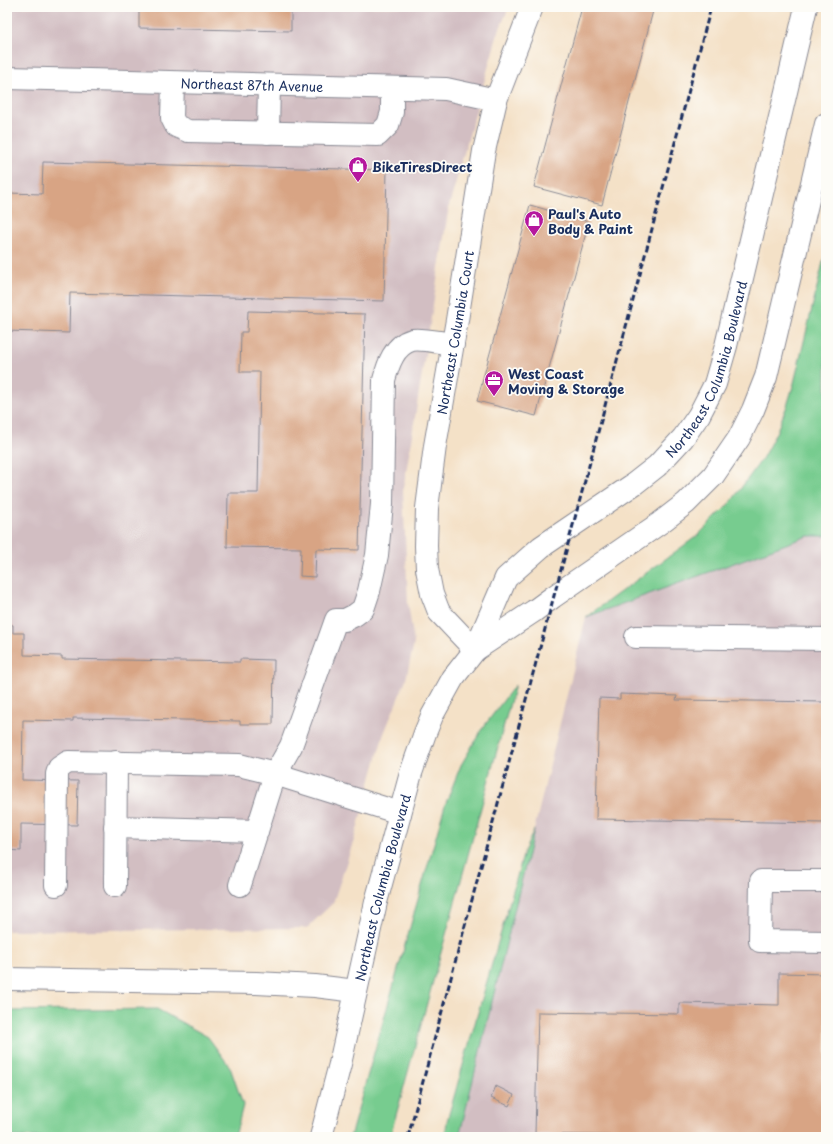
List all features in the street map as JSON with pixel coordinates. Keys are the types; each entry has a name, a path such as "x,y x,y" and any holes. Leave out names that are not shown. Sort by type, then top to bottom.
{"main road":[{"name":"Northeast Columbia Court","path":"475,650 439,612 432,594 427,569 427,508 435,446 484,151 496,100 532,7"},
{"name":"Northeast Columbia Boulevard","path":"321,1137 340,1064 376,902 411,773 425,733 454,678 475,650 506,578 541,547 634,484 657,466 684,438 699,415 715,384 726,346 806,7"},
{"name":"Northeast 87th Avenue","path":"7,78 446,89 496,100"},
{"path":"173,82 172,118 176,126 188,131 378,135 388,126 392,112 392,88"},
{"path":"268,133 269,85"},
{"name":"Northeast Columbia Boulevard","path":"475,650 534,612 686,503 713,476 739,438 753,410 766,377 826,124"},
{"path":"240,885 276,774 291,746 336,620 345,620 363,609 369,591 377,555 381,526 384,380 388,365 401,346 412,340 453,344"},
{"path":"636,637 826,639"},
{"path":"56,885 57,781 59,768 68,762 239,765 276,774 400,813"},
{"path":"114,886 116,762"},
{"path":"115,827 257,831"},
{"path":"826,881 761,881 760,941 826,942"},
{"path":"7,979 264,984 316,986 356,991"}],"shaded area":[{"path":"7,7 509,7 498,33 449,206 403,491 408,603 414,643 406,679 383,736 354,840 333,903 307,928 7,931"},
{"path":"808,536 826,536 826,1137 459,1137 586,617"}],"green space":[{"path":"826,250 826,536 808,536 586,617 697,536 731,502 762,459 776,433 787,406 794,383"},
{"path":"515,685 390,1137 350,1137 445,805 461,765 482,729"},
{"path":"534,830 459,1137 445,1137 447,1121 524,852"},
{"path":"157,1009 208,1037 230,1067 243,1105 236,1133 232,1137 7,1136 7,1011"}],"building":[{"path":"139,7 291,7 291,31 139,28"},
{"path":"582,7 654,7 602,205 534,187"},
{"path":"43,162 387,170 384,301 70,293 69,333 7,331 7,193 42,194"},
{"path":"530,205 589,222 536,416 477,401"},
{"path":"248,311 365,314 359,550 316,549 315,577 300,576 301,548 227,547 228,493 258,493 260,372 240,372 241,332 247,332"},
{"path":"7,624 13,625 13,633 24,633 24,655 62,656 62,659 240,662 240,659 274,660 273,724 240,724 240,721 73,718 73,721 23,720 22,780 78,781 77,825 21,824 21,851 7,850"},
{"path":"620,694 677,696 676,700 826,702 826,823 596,819 599,698 620,699"},
{"path":"779,973 826,974 826,1137 706,1137 535,1134 538,1012 679,1014 679,1003 779,1005"},
{"path":"496,1086 514,1095 509,1106 491,1098"}],"railway":[{"path":"408,1137 711,7"}],"place":[{"name":"BikeTiresDirect","path":"358,183"},
{"name":"Paul's Auto Body & Paint","path":"534,237"},
{"name":"West Coast Moving & Storage","path":"494,397"}]}
